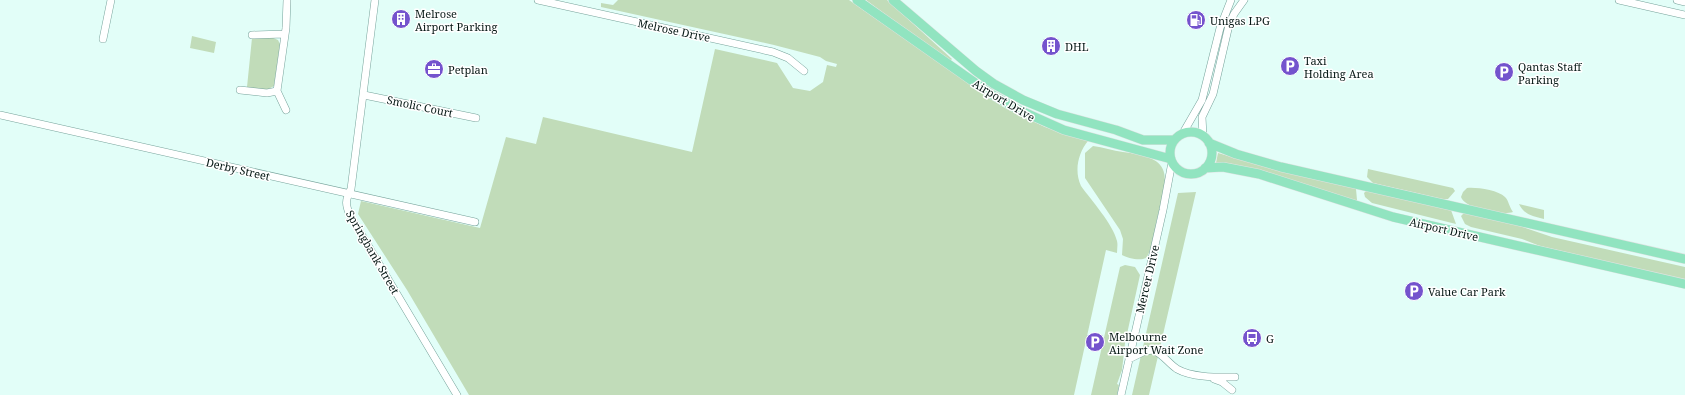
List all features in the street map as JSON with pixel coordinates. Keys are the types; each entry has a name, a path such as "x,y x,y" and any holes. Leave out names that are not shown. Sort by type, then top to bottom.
{"main road":[{"name":"Airport Drive","path":"857,0 990,94 1017,109 1064,130 1171,161"},
{"name":"Airport Drive","path":"893,0 970,67 994,84 1023,100 1057,114 1116,130 1143,140 1174,140"},
{"path":"1206,140 1211,156 1205,168 1200,172 1189,174 1178,169 1171,161 1171,148 1174,140 1184,133 1197,133 1206,140 1236,154 1281,167 1685,259"},
{"name":"Airport Drive","path":"1205,168 1224,167 1252,173 1393,217 1685,284"}],"street":[{"path":"103,39 111,0"},
{"path":"286,110 277,91 287,0"},
{"name":"Springbank Street","path":"375,0 351,188 348,193 346,204 351,216 457,395"},
{"name":"Melrose Drive","path":"538,0 773,52 788,58 804,71"},
{"path":"1184,133 1202,100 1220,28 1230,0"},
{"path":"1206,140 1202,117 1214,94 1229,25 1234,14 1244,0"},
{"path":"1619,0 1685,15"},
{"path":"1677,0 1685,2"},
{"path":"252,35 284,34"},
{"path":"240,90 267,93 277,91"},
{"name":"Smolic Court","path":"364,95 476,118"},
{"name":"Derby Street","path":"0,114 475,222"},
{"name":"Mercer Drive","path":"1121,395 1163,210 1171,161"},
{"path":"1129,359 1145,351 1153,350 1177,369 1206,376 1222,382 1232,390"},
{"path":"1206,376 1235,377"}],"green space":[{"path":"618,0 849,0 1003,107 1045,127 1088,141 1078,162 1079,180 1081,186 1101,212 1115,234 1117,241 1117,253 1106,250 1074,395 469,395 407,290 358,214 361,201 480,228 506,137 536,144 543,117 692,152 715,49 777,63 793,88 810,91 823,82 827,65 836,67 837,64 826,61 820,57 774,45 601,7 601,3 613,5"},
{"path":"866,0 887,0 952,59 949,62"},
{"path":"192,36 216,42 214,53 190,48"},
{"path":"271,37 278,40 280,44 274,86 265,91 247,87 252,38"},
{"path":"1093,146 1141,155 1153,159 1161,166 1164,173 1165,183 1154,236 1146,258 1134,259 1122,255 1123,239 1120,230 1085,178 1085,153"},
{"path":"1218,153 1263,166 1354,187 1356,189 1357,200 1356,201 1261,170 1227,163 1216,163"},
{"path":"1368,169 1453,188 1455,191 1448,199 1442,199 1373,183 1367,177"},
{"path":"1467,188 1497,192 1505,197 1513,212 1493,212 1469,205 1461,197"},
{"path":"1367,190 1451,210 1456,224 1372,203 1365,197 1364,193"},
{"path":"1196,192 1149,395 1132,395 1178,193"},
{"path":"1519,204 1544,210 1544,219 1526,213"},
{"path":"1464,213 1517,225 1552,237 1685,267 1685,280 1540,246 1522,239 1471,227 1465,224 1461,216"},
{"path":"1125,265 1135,267 1140,275 1125,343 1122,370 1117,384 1119,385 1117,395 1091,395 1120,267"}],"place":[{"name":"Melrose Airport Parking","path":"401,19"},
{"name":"Unigas LPG","path":"1196,20"},
{"name":"DHL","path":"1051,46"},
{"name":"Taxi Holding Area","path":"1290,66"},
{"name":"Petplan","path":"434,69"},
{"name":"Qantas Staff Parking","path":"1504,72"},
{"name":"Value Car Park","path":"1414,291"},
{"name":"G","path":"1252,338"},
{"name":"Melbourne Airport Wait Zone","path":"1095,342"}]}
